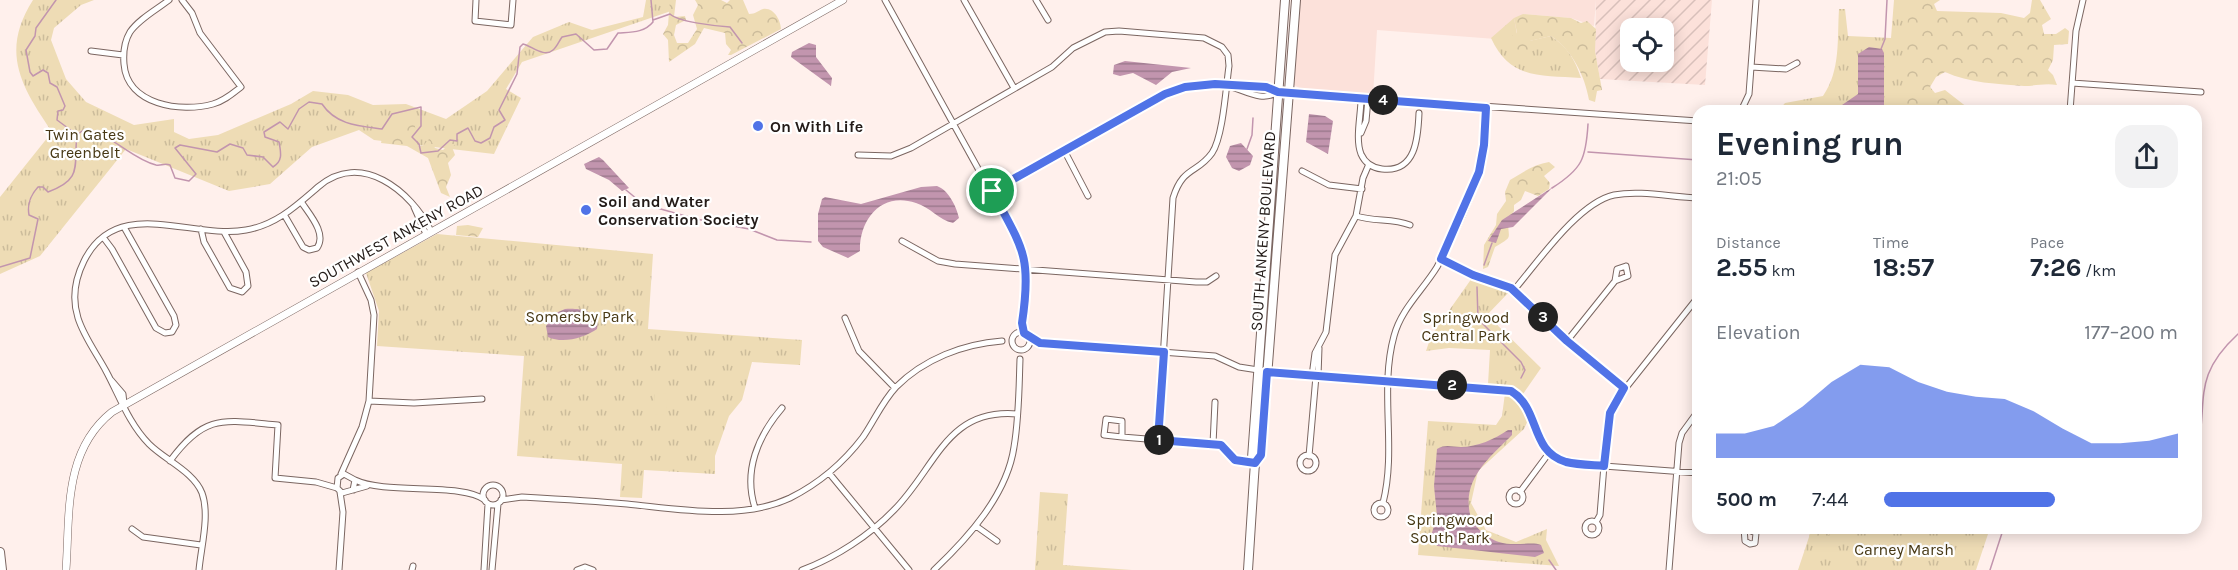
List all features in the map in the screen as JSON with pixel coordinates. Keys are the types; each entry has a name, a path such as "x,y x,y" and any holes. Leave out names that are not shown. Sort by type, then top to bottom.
{"main road":[{"name":"SOUTH ANKENY BOULEVARD","path":"1255,463 1252,458 1257,371 1285,0"},
{"name":"SOUTH ANKENY BOULEVARD","path":"1248,570 1255,463 1261,455 1296,0"},
{"path":"0,552 2,570"}],"street":[{"path":"169,0 134,27 128,35 123,55 124,70 131,85 146,99 204,106 228,98 241,87 200,33 192,13 182,0"},
{"path":"476,0 475,21 511,25 513,0"},
{"name":"SOUTHWEST ANKENY ROAD","path":"66,570 71,484 76,462 97,425 124,404 843,0"},
{"path":"316,482 340,476 372,485 460,493 485,490 496,486 522,497 700,510 755,508 788,499 829,473 862,437 894,388 930,362 952,351 1002,341 1015,334 1022,323 1027,269 1021,244 885,0"},
{"path":"964,0 1014,88"},
{"path":"1036,0 1048,20"},
{"path":"1745,105 1749,94 1756,0"},
{"path":"2070,105 2076,31 2083,0"},
{"path":"858,156 876,157 901,153 1052,67 1073,48 1112,31 1200,37 1217,42 1229,59 1216,145 1209,157 1184,175 1173,198 1158,440"},
{"path":"91,51 123,55"},
{"path":"1751,67 1786,69 1797,63"},
{"path":"2072,83 2201,92"},
{"path":"992,191 1171,91 1196,85 1226,85 1253,95 1272,97 1278,92 1692,121"},
{"path":"1365,99 1366,121 1359,138 1360,153 1369,164 1392,170 1406,164 1415,148 1419,113"},
{"path":"1383,503 1389,461 1388,381 1391,348 1397,325 1441,259 1479,172 1484,145 1486,108"},
{"path":"1064,150 1088,196"},
{"path":"1309,456 1315,376 1314,356 1326,332 1335,255 1356,216 1369,164"},
{"path":"1302,171 1329,185 1362,189"},
{"path":"199,570 204,507 202,493 193,480 148,443 124,404 123,394 110,378 83,330 75,302 79,271 86,256 103,237 124,227 154,223 224,232 257,227 285,216 326,181 357,174 374,176 391,183 406,195 428,232"},
{"path":"1514,290 1581,213 1596,202 1624,194 1692,198"},
{"path":"285,216 303,247 309,250 317,248 321,242 320,235 302,203"},
{"path":"1356,216 1373,220 1396,220 1410,225"},
{"path":"103,237 156,328 165,333 171,332 176,326 174,316 124,227"},
{"path":"201,229 204,242 230,288 242,292 248,286 248,277 224,232"},
{"path":"902,241 947,263 1203,282 1215,276"},
{"path":"1441,259 1473,275 1500,282 1514,290 1567,341 1624,388"},
{"path":"343,519 338,490 340,476 350,456 369,400 374,315 371,300 358,272"},
{"path":"1567,341 1615,281"},
{"path":"1596,522 1600,515 1610,413 1624,388 1692,304"},
{"path":"845,318 859,351 894,388"},
{"path":"1022,323 1029,345"},
{"path":"1015,334 1027,335 1040,343"},
{"path":"934,570 976,526 1008,471 1014,448 1020,359 1015,334"},
{"path":"1002,341 1018,349 1040,343 1215,356 1239,367 1257,371 1511,391 1528,408 1537,438 1549,453 1569,463 1692,472"},
{"path":"369,400 414,403 482,399"},
{"path":"1213,444 1215,402"},
{"path":"755,508 752,497 752,464 761,439 782,408"},
{"path":"802,570 819,567 874,528 913,489 935,455 962,425 983,415 998,412 1017,414"},
{"path":"1122,438 1122,421 1106,419 1104,435 1122,438 1221,445 1235,460 1255,463"},
{"path":"1669,570 1680,436 1692,419"},
{"path":"170,461 196,433 215,421 278,425 274,478 316,482 338,490 351,491 372,485"},
{"path":"1520,492 1549,453"},
{"path":"339,570 343,519 353,478 350,456"},
{"path":"829,473 909,570"},
{"path":"484,570 487,502 485,490"},
{"path":"492,570 502,490"},
{"path":"460,493 487,502 500,502 522,497"},
{"path":"976,526 998,541"},
{"path":"132,529 143,537 201,545"},
{"path":"577,570 585,567 593,570"}],"shaded area":[{"path":"1299,0 1596,0 1594,26 1571,18 1523,14 1509,40 1377,30 1373,96 1301,89 1294,85"},
{"path":"1596,0 1712,0 1705,85 1600,79 1595,51"},
{"path":"809,43 816,45 816,57 832,78 831,86 791,57 792,52"},
{"path":"1869,47 1882,49 1884,53 1884,105 1842,105 1858,94 1858,54"},
{"path":"1125,61 1191,68 1172,72 1156,85 1133,73 1120,76 1113,74 1114,65"},
{"path":"1309,114 1325,116 1333,121 1328,154 1306,142"},
{"path":"1241,143 1253,156 1250,165 1239,171 1232,168 1226,157 1230,146"},
{"path":"599,157 629,188 622,191 609,180 586,169 584,164"},
{"path":"937,186 948,194 956,208 959,218 953,223 916,203 904,200 893,201 875,210 864,228 860,251 848,258 823,247 818,241 818,214 822,199 825,197 861,204 921,187"},
{"path":"1553,187 1513,227 1501,229 1496,243 1488,241 1502,220"},
{"path":"565,309 582,310 592,314 596,318 597,329 573,339 560,340 548,337 546,326 556,313"},
{"path":"1512,430 1512,435 1487,460 1474,479 1470,490 1470,514 1477,528 1490,538 1511,544 1541,545 1544,553 1535,557 1437,546 1431,536 1437,516 1434,486 1437,449 1446,446 1467,447 1479,444"}],"green space":[{"name":"Twin Gates Greenbelt","path":"33,0 94,0 81,5 54,28 51,40 66,79 86,102 134,125 174,119 174,132 189,139 218,135 291,104 313,91 348,95 373,105 406,104 446,119 487,91 533,37 569,22 592,30 643,17 646,0 672,0 671,11 522,62 506,89 521,98 494,154 374,140 359,130 312,147 270,184 229,191 126,149 40,256 0,274 0,197 52,132 31,99 18,68 16,52 18,36 23,19"},
{"path":"670,0 676,0 674,17 685,16 686,20 676,25 674,35 677,43 688,43 697,29 693,15 698,5 695,0 721,0 727,3 730,0 743,0 749,14 763,9 774,12 781,29 728,55 731,50 726,44 725,33 704,28 695,44 669,62 668,40 663,34 668,25"},
{"path":"1894,0 1931,0 1923,105 1783,105 1823,96 1829,86 1833,76 1838,43 1839,9 1845,9 1848,36 1891,38"},
{"path":"1909,0 1940,0 1934,4 1937,11 2001,13 2024,18 2030,13 2032,0 2040,0 2051,19 2042,25 2044,34 2056,34 2065,28 2069,31 2068,44 2054,45 2053,60 2048,70 2057,85 1994,84 1964,79 1945,72 1936,77 1930,87 1935,93 1945,90 1964,105 1902,105"},
{"path":"1523,14 1571,18 1581,23 1587,21 1596,29 1595,51 1602,90 1597,91 1595,102 1589,100 1581,73 1571,56 1551,36 1530,41 1529,54 1514,47 1509,38 1517,33 1514,18"},
{"path":"1514,18 1517,34 1529,41 1551,36 1562,45 1573,59 1581,78 1528,73 1507,62 1491,38"},
{"path":"403,118 407,119 405,124 414,120 416,133 411,139 419,146 423,146 430,138 435,148 443,150 452,141 457,143 452,147 455,155 448,163 451,175 446,187 450,197 441,193 428,158 407,146 381,143 382,138 391,133"},
{"path":"1549,162 1555,167 1544,176 1550,183 1549,189 1538,196 1525,191 1521,200 1514,205 1514,211 1508,219 1509,237 1495,247 1488,267 1483,269 1484,245 1496,225 1497,214 1506,201 1505,192 1510,180 1534,166"},
{"path":"468,225 483,228 478,237 456,235 457,226"},
{"name":"Somersby Park","path":"437,234 653,254 648,329 802,340 800,365 752,362 742,400 729,416 715,456 715,474 644,470 642,498 620,497 622,464 517,456 524,356 377,346 379,311 366,273"},
{"name":"Springwood Central Park","path":"1472,278 1502,286 1510,291 1487,315 1541,368 1523,394 1505,385 1488,384 1490,350 1449,348 1426,351 1431,336"},
{"path":"655,393 668,394 666,415 653,414"},
{"name":"Springwood South Park","path":"1505,393 1522,404 1529,418 1524,429 1478,471 1471,503 1486,530 1516,542 1547,529 1546,540 1559,566 1418,555 1428,421 1496,425 1502,416"},
{"path":"1040,492 1068,494 1063,565 1132,570 1035,570"},
{"name":"Carney Marsh","path":"1810,534 1988,534 1976,570 1798,570"},
{"path":"1810,534 1830,534 1817,545 1812,544"}],"waterway":[{"path":"56,0 36,28 35,36 26,50 30,72 33,76 43,70 48,73 50,83 57,87 65,106 63,110 58,111 57,120 76,134"},
{"path":"77,135 82,131 93,132 111,140 146,162 170,165 175,178 189,181 196,174 175,148 180,145 217,152 230,144 243,148 247,155 263,157 273,167 280,159 279,142 265,137 264,132 280,122 288,129 299,109 309,102 322,104 334,116 349,123 382,129 392,114 421,107 421,126 412,137 419,144 421,153 438,151 450,140 457,141 457,134 468,128 475,141 481,143 490,138 494,127 505,120 499,110 517,74 520,47 523,44 546,53 553,50 562,37 576,34 594,50 607,49 618,33 641,30 653,22 651,0"},
{"path":"1881,49 1885,39 1887,0"},
{"path":"653,20 670,14 707,25 730,27 742,43"},
{"path":"1247,149 1252,135 1253,118"},
{"path":"1552,188 1576,169 1584,155 1588,124"},
{"path":"0,267 30,258 38,219 29,215 30,200 38,187 43,187 48,192 67,182 72,176 76,163 77,136"},
{"path":"1588,152 1692,160"},
{"path":"626,190 643,204 696,219 749,229 777,240 811,242"},
{"path":"1484,265 1492,243"},
{"path":"1477,287 1478,319 1521,362 1525,370 1521,378"},
{"path":"2202,416 2204,392 2213,365 2238,334"},
{"path":"1990,570 2002,534"},
{"path":"1549,560 1556,570"}],"place":[{"name":"On With Life","path":"758,126"},
{"name":"Soil and Water Conservation Society","path":"586,210"}],"route":[{"path":"1196,85 1266,87 1278,92 1486,108 1484,145 1479,172 1441,259 1473,275 1500,282 1514,290 1567,341 1624,388 1610,413 1604,466 1569,463 1549,453 1537,438 1525,403 1511,391 1267,372 1261,455 1255,463 1235,460 1221,445 1158,440 1164,352 1040,343 1024,333 1022,323 1026,260 1017,236 992,191 1165,94 1196,85"}]}
